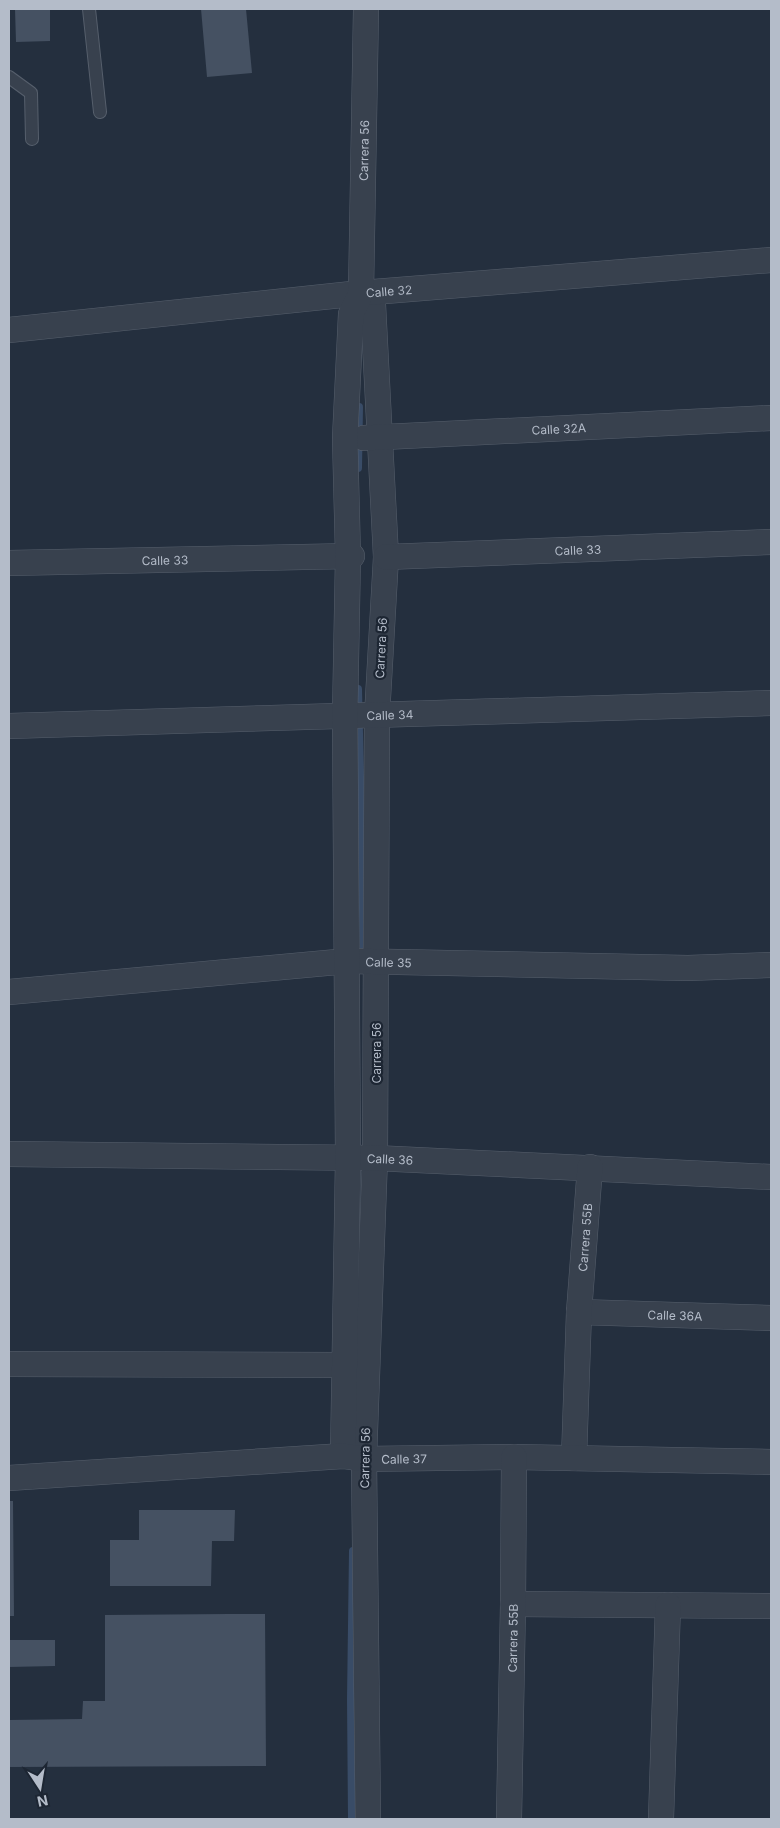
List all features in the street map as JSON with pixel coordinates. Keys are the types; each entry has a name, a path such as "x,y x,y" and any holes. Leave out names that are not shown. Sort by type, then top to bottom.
{"street":[{"name":"Carrera 56","path":"361,961 386,557 360,438 351,314 361,293 366,9"},
{"name":"Calle 32","path":"9,330 361,293 771,260"},
{"name":"Carrera 56","path":"353,1458 362,1158 361,961 347,715 350,556 373,304 361,293"},
{"name":"Calle 32A","path":"360,438 771,418"},
{"name":"Calle 33","path":"386,557 771,542"},
{"name":"Calle 33","path":"9,563 350,556"},
{"name":"Calle 34","path":"9,726 347,715 376,716 771,702"},
{"name":"Calle 35","path":"9,992 361,961 688,968 771,965"},
{"name":"Calle 36","path":"9,1154 362,1158 590,1167 771,1177"},
{"name":"Carrera 56","path":"362,1158 344,1365 353,1458 368,1819"},
{"name":"Carrera 55B","path":"574,1458 579,1312 590,1167"},
{"name":"Calle 36A","path":"579,1312 771,1318"},
{"path":"9,1364 344,1365"},
{"name":"Carrera 55B","path":"509,1819 514,1457"},
{"name":"Calle 37","path":"9,1478 353,1458 514,1457 771,1462"},
{"path":"513,1604 771,1606"},
{"path":"661,1819 668,1605"}],"lane":[{"path":"89,9 100,112"},
{"path":"9,77 31,93 32,139"}],"building":[{"path":"15,9 50,9 50,41 16,42"},
{"path":"201,9 246,9 252,73 207,77"},
{"path":"9,1501 13,1501 14,1616 9,1616"},
{"path":"139,1510 235,1510 234,1541 212,1541 211,1586 110,1586 110,1540 139,1540"},
{"path":"265,1614 266,1766 9,1767 9,1720 82,1719 83,1701 105,1701 105,1615"},
{"path":"9,1640 55,1640 55,1666 9,1667"}],"waterway":[{"path":"358,468 359,407"},
{"path":"358,689 364,952"},
{"path":"352,1819 353,1551"}]}
